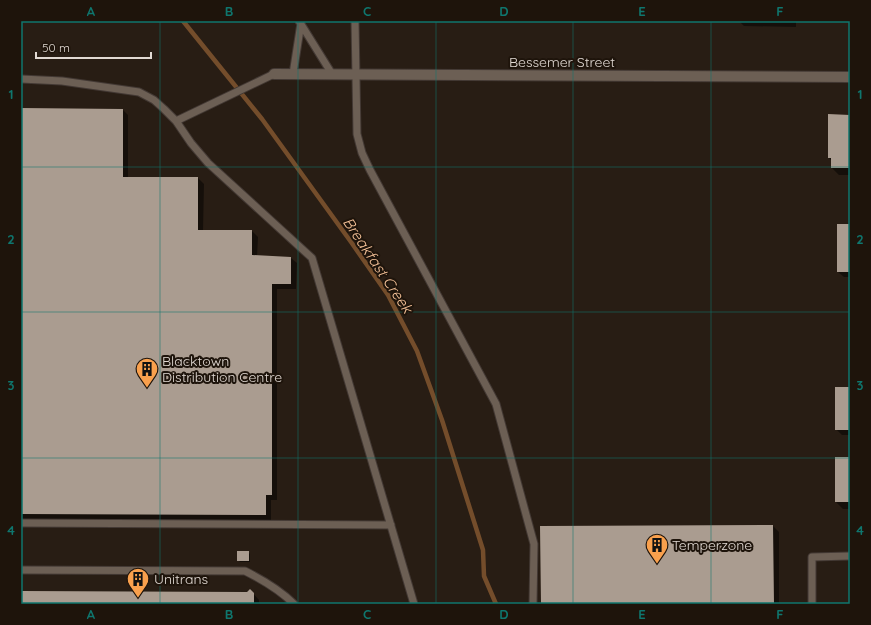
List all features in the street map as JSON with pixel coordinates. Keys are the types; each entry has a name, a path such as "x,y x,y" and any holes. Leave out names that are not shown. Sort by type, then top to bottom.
{"street":[{"name":"Bessemer Street","path":"274,74 850,77"}],"lane":[{"path":"355,21 357,134 362,153 496,404 534,544 534,604"},
{"path":"294,74 300,22"},
{"path":"300,22 332,74"},
{"path":"176,121 274,74"},
{"path":"21,78 62,81 140,92 154,100 176,121 208,164 312,258 414,604"},
{"path":"21,523 391,525"},
{"path":"812,604 812,557 850,556"},
{"path":"21,570 245,571 277,589 294,604"}],"building":[{"name":"Blacktown Distribution Centre","path":"21,108 123,109 123,177 198,177 198,230 252,230 252,255 291,257 291,284 272,284 272,495 266,495 266,515 21,514"},
{"path":"828,114 850,115 850,168 831,168 831,158 828,158"},
{"path":"837,224 850,224 850,272 837,272"},
{"path":"835,387 850,387 850,430 835,430"},
{"path":"835,457 850,457 850,502 835,502"},
{"name":"Temperzone","path":"773,525 774,604 541,604 540,526"},
{"path":"237,551 249,551 249,561 237,561"},
{"name":"Unitrans","path":"250,589 254,593 254,604 21,604 21,591 247,592"}],"waterway":[{"name":"Breakfast Creek","path":"183,21 262,119 388,295 417,351 442,420 483,550 484,576 496,604"}],"place":[{"name":"Blacktown Distribution Centre","path":"147,388"},
{"name":"Temperzone","path":"657,564"},
{"name":"Unitrans","path":"138,598"}]}
